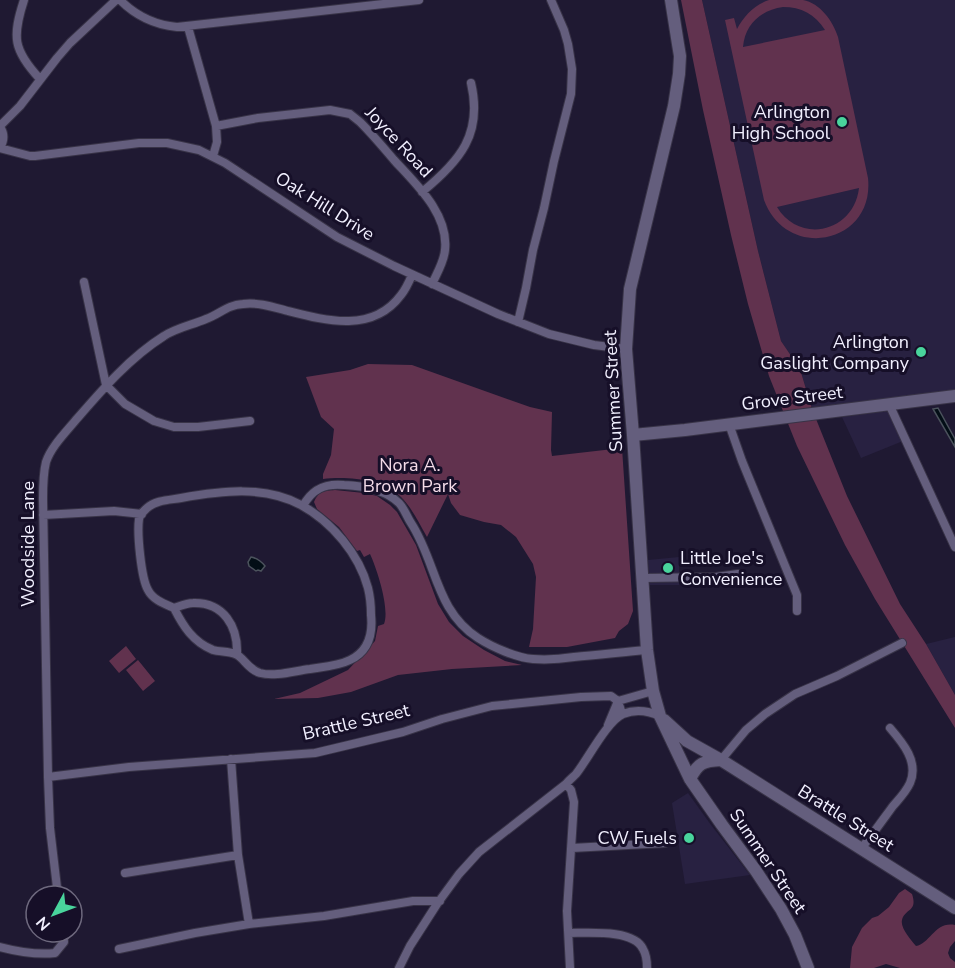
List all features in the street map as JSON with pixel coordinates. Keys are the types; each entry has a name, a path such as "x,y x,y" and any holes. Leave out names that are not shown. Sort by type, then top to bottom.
{"main road":[{"name":"Summer Street","path":"671,0 678,35 679,74 674,106 630,290 626,349 647,650 653,691 660,716 690,779 781,909 795,935 808,968"},
{"name":"Grove Street","path":"633,435 955,396"},
{"name":"Brattle Street","path":"660,716 687,741 721,760 955,908"},
{"path":"690,779 695,769 702,763 721,760"}],"street":[{"path":"24,0 16,31 18,46 27,65 40,79"},
{"path":"0,148 4,139 0,127 20,106 70,43 118,0 155,23 189,27 419,0"},
{"path":"518,322 572,87 568,44 552,0"},
{"path":"189,27 216,126 217,142 213,156"},
{"path":"422,192 451,167 465,145 475,110 471,83"},
{"name":"Joyce Road","path":"216,126 303,112 330,110 350,114 360,122 422,192 438,216 446,241 444,258 432,284"},
{"name":"Oak Hill Drive","path":"0,148 36,156 159,142 192,147 213,156 337,237 412,275 549,334 594,345 626,349"},
{"name":"Woodside Lane","path":"57,884 50,828 42,515 44,477 49,456 106,385 171,332 211,317 228,307 253,303 330,320 364,320 392,305 402,294 412,275"},
{"path":"84,282 106,385 118,398 133,409 166,426 185,428 250,421"},
{"path":"889,404 955,547"},
{"path":"729,424 797,595 797,611"},
{"path":"303,506 316,489 337,484 365,486 385,494 399,504 425,547 444,600 459,623 479,639 503,651 532,659 559,659 647,650"},
{"path":"235,490 281,497 303,506 317,515 348,548 368,588 372,630 370,640 363,650 350,660 270,675 258,672 248,666 237,654 214,650 202,644 190,634 174,608 158,601 149,592 144,578 139,543 139,519 150,506 158,502 235,490"},
{"path":"42,515 114,511 142,514"},
{"path":"642,578 738,574"},
{"path":"174,608 190,603 203,603 219,609 229,620 235,632 238,645 237,654"},
{"path":"721,760 746,730 795,694 837,676 902,643"},
{"path":"618,701 653,691"},
{"name":"Brattle Street","path":"48,777 129,767 315,753 403,732 492,706 581,697 611,696 618,701"},
{"path":"618,701 622,714"},
{"path":"607,729 618,701"},
{"path":"399,968 410,946 440,901 459,874 479,852 566,784 576,774 607,729 622,714 644,711 660,716"},
{"path":"861,849 903,793 910,782 913,770 904,744 890,728"},
{"path":"231,759 238,855 249,924"},
{"path":"566,784 571,790 574,802 567,911 570,968"},
{"path":"572,848 665,843"},
{"path":"125,873 238,855"},
{"path":"119,950 249,924 324,916 413,901 440,901"},
{"path":"569,933 631,937 642,947 647,968"},
{"path":"0,947 40,954 55,952 62,944"}],"shaded area":[{"name":"Arlington High School","path":"702,0 955,0 955,391 812,409 800,369 781,341 758,251"},
{"path":"938,408 955,439 955,447 933,409"},
{"path":"888,411 903,441 861,458 842,417"},
{"path":"251,557 259,560 265,566 261,571 256,571 249,566 248,562"},
{"path":"679,557 679,585 650,585 648,560"},
{"path":"955,637 955,695 926,644"},
{"path":"688,793 750,875 685,884 672,803"}],"green space":[{"path":"681,0 702,0 758,251 781,341 800,369 812,409 847,496 900,604 955,695 955,728 875,599 845,545 797,446 769,376 731,235"},
{"path":"769,0 803,0 815,5 833,25 838,37 868,178 866,200 858,218 844,230 827,237 809,238 791,232 775,220 764,200 725,20 734,18 737,29 750,12","holes":["783,7 807,12 825,30 743,47 751,25 768,11","859,188 855,203 847,215 837,223 825,228 812,229 799,226 787,219 777,207"]},
{"name":"Nora A. Brown Park","path":"368,364 412,365 530,407 552,412 552,456 622,448 633,611 628,624 619,631 615,638 567,647 529,647 533,629 536,577 533,564 516,537 501,525 460,515 451,503 448,494 427,537 409,506 394,491 364,480 323,479 331,455 334,429 321,417 306,377 350,370"},
{"path":"335,490 377,496 390,505 397,512 416,545 438,604 449,622 463,636 484,650 505,661 522,665 398,675 351,692 318,698 274,699 300,693 348,670 375,641 378,626 384,624 384,599 370,554 364,557 360,550 357,551 339,527 317,509 314,502 322,492"},
{"path":"126,646 136,659 119,673 109,661"},
{"path":"138,660 155,681 143,691 126,670"},
{"path":"905,889 912,894 913,900 912,907 902,920 906,934 916,946 942,926 955,925 955,941 948,953 955,962 955,968 900,968 886,964 874,968 850,968 852,947 862,928 889,907 899,893"}],"place":[{"name":"Arlington High School","path":"842,122"},
{"name":"Arlington Gaslight Company","path":"921,352"},
{"name":"Little Joe's Convenience","path":"668,568"},
{"name":"CW Fuels","path":"689,838"}]}
